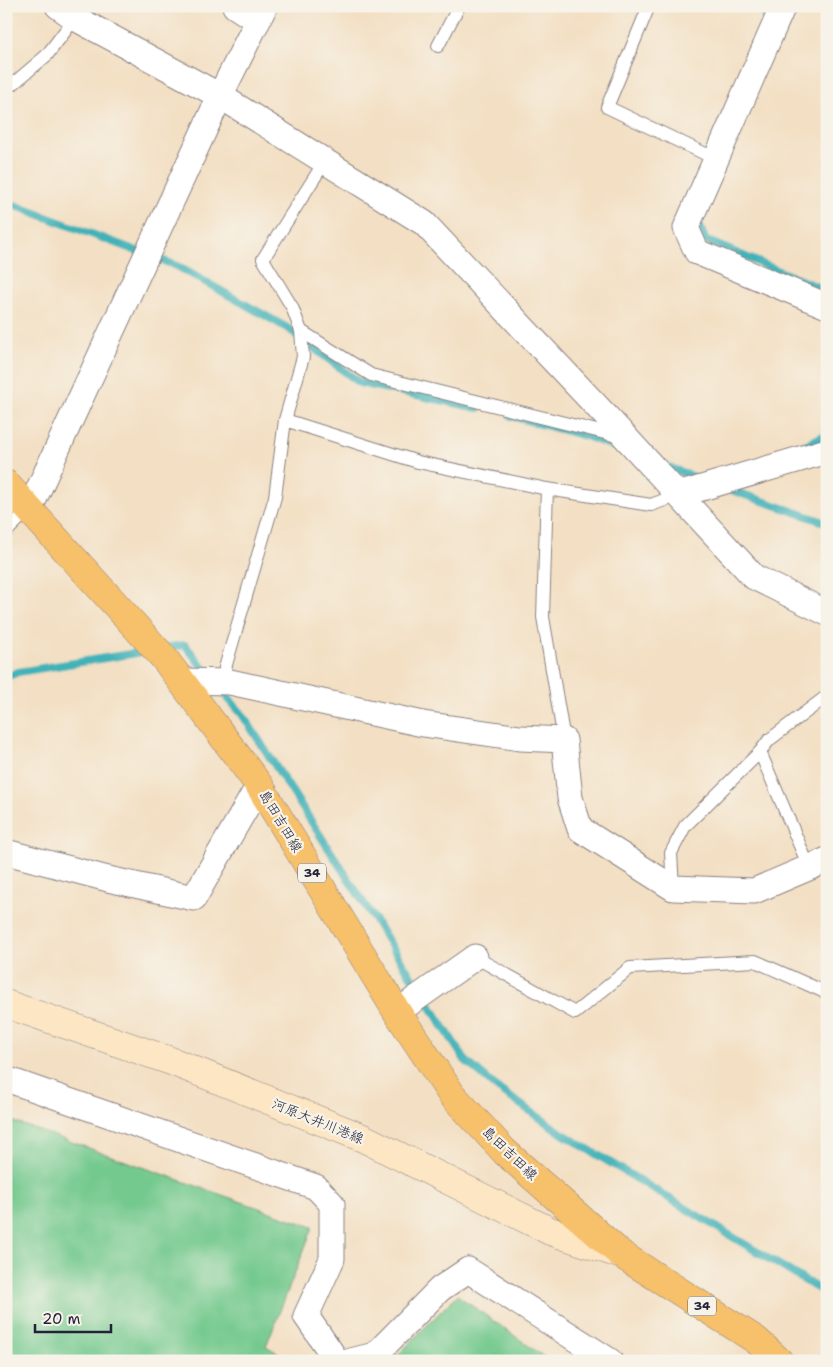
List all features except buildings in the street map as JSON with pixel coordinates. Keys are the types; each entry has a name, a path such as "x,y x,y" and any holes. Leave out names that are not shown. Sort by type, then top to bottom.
{"main road":[{"name":"島田吉田線","path":"6,484 30,508 164,658 259,785 397,1012 452,1095 505,1152 622,1255"},
{"name":"河原大井川港線","path":"6,1004 171,1061 363,1138 550,1231 622,1255"},
{"name":"34","path":"622,1255 756,1340 779,1361"}],"street":[{"path":"30,508 220,96 262,13 235,6"},
{"path":"783,6 686,228 696,252 827,306"},
{"path":"66,12 220,96 424,223 754,577 827,613"},
{"path":"678,495 827,451"},
{"path":"182,681 230,682 423,724 520,738 564,740 570,798 580,829 673,888 754,891 818,864"},
{"path":"6,852 108,879 194,898 259,785"},
{"path":"397,1012 475,957"},
{"path":"6,1080 316,1187 332,1204 332,1259 306,1316 337,1361"},
{"path":"351,1361 375,1355 440,1289 468,1270 610,1361"}],"lane":[{"path":"438,46 458,6"},
{"path":"649,6 607,107 716,159"},
{"path":"13,84 47,55 66,12"},
{"path":"230,682 225,668 274,497 285,420 303,357 301,331 292,306 264,259 325,161"},
{"path":"301,331 371,375 626,438"},
{"path":"285,420 418,462 548,489 651,505 678,495"},
{"path":"548,489 542,617 564,740"},
{"path":"6,532 30,508"},
{"path":"673,888 671,853 685,826 760,752 769,740 827,696"},
{"path":"760,752 818,864"},
{"path":"475,957 575,1013 630,968 755,961 827,993"}],"green space":[{"path":"6,1119 313,1227 266,1346 291,1361 6,1361"},
{"path":"457,1295 550,1361 392,1361"}],"waterway":[{"path":"762,6 765,24"},
{"path":"6,202 177,266 289,329 360,383 478,408"},
{"path":"697,218 705,240 827,291"},
{"path":"511,416 589,437 626,451"},
{"path":"799,448 827,434"},
{"path":"663,465 704,481"},
{"path":"725,488 827,523"},
{"path":"163,648 185,645 211,677"},
{"path":"6,677 18,672 149,651"},
{"path":"219,688 242,714 465,1060 497,1088 563,1134 827,1294"}]}
